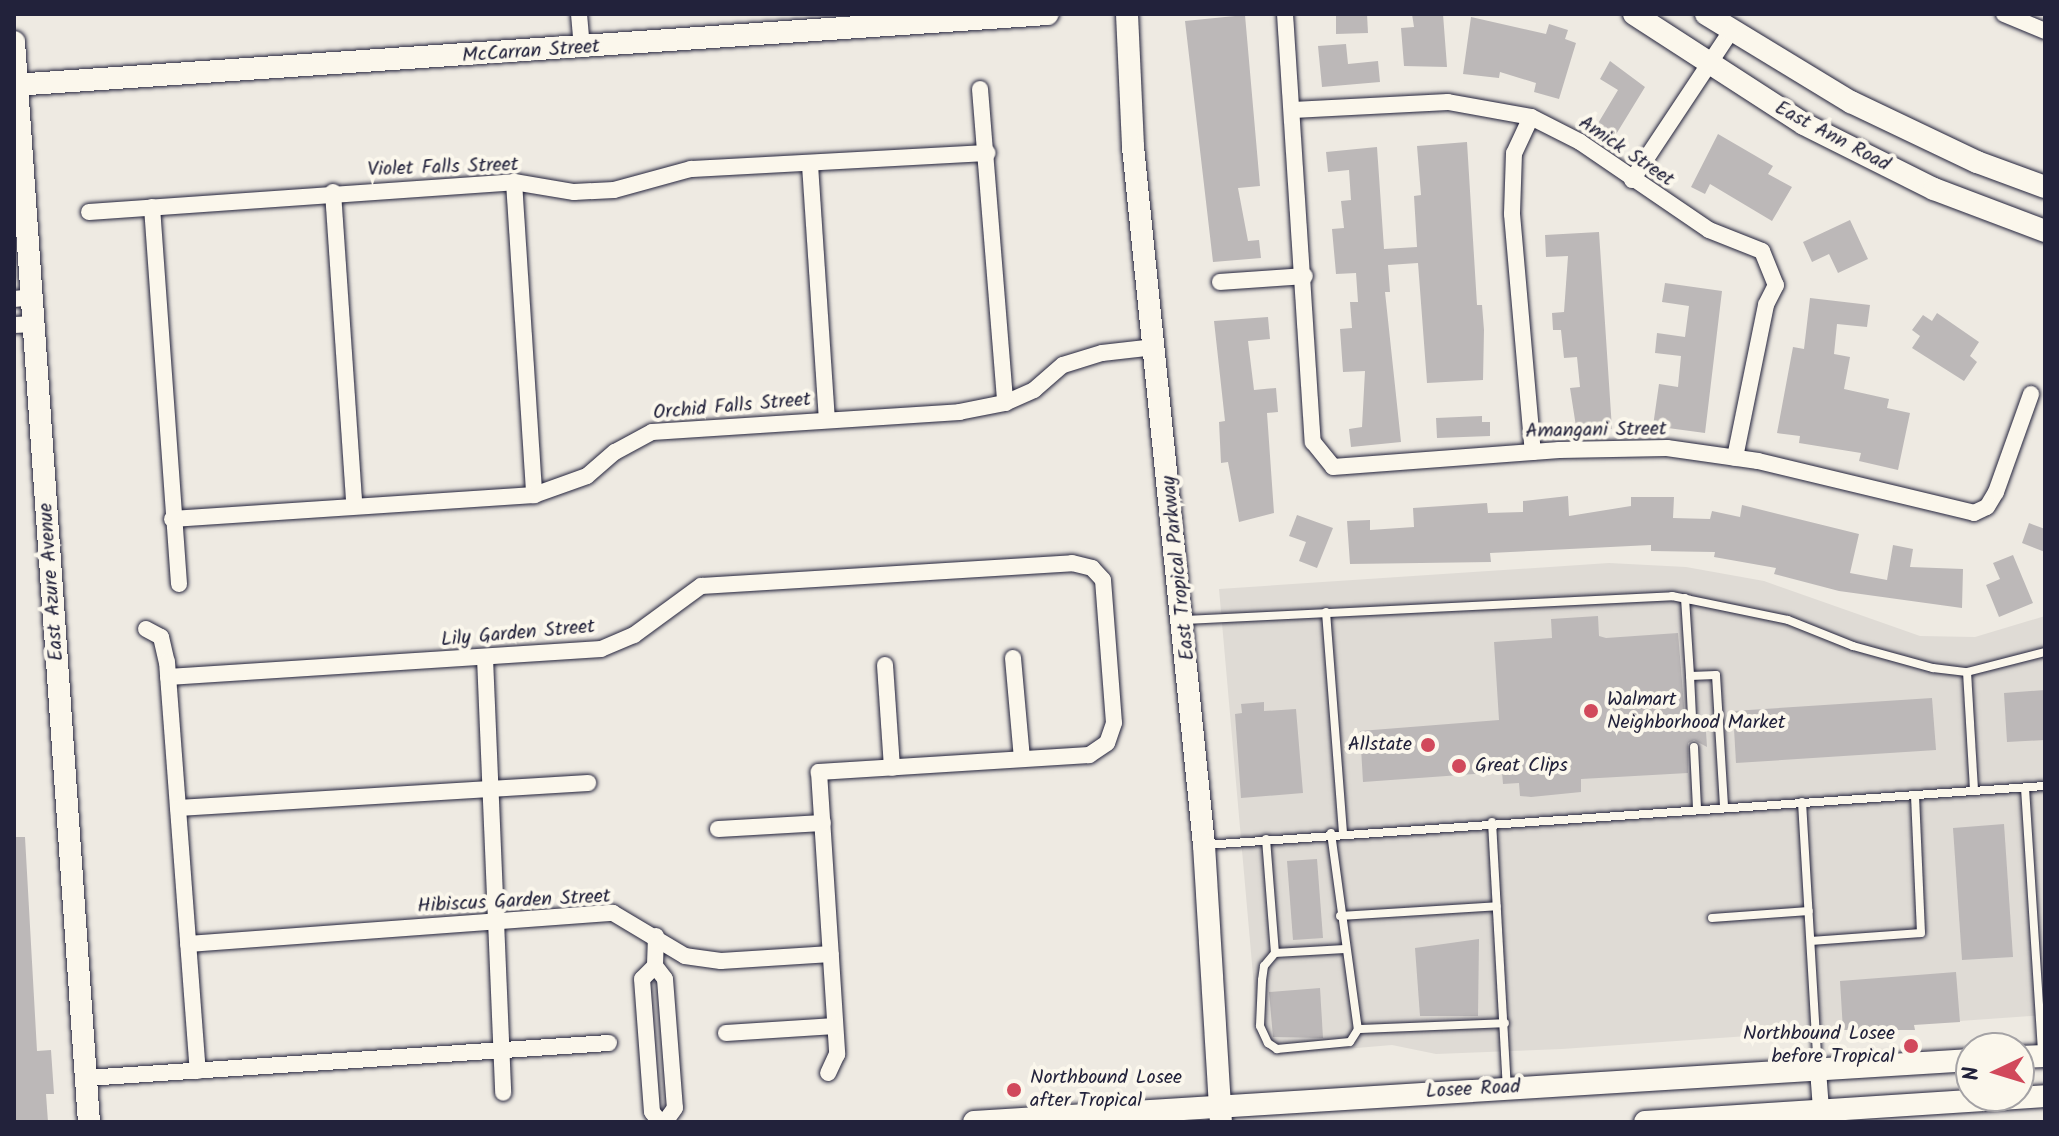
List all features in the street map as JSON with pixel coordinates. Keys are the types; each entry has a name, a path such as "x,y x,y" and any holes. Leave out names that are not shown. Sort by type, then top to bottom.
{"main road":[{"name":"McCarran Street","path":"16,84 582,49 1048,14"},
{"name":"East Tropical Parkway","path":"1127,14 1133,147 1185,620 1204,845 1221,1114"},
{"name":"East Ann Road","path":"1634,14 1708,65 1804,124 1904,175 2045,231"},
{"name":"East Ann Road","path":"1706,14 1912,132 2045,187"},
{"name":"East Azure Avenue","path":"14,42 24,324 89,1122"},
{"name":"Losee Road","path":"974,1122 1221,1114 1507,1089 1955,1061"},
{"path":"1645,1122 1822,1116 2045,1096"}],"street":[{"path":"579,14 582,49"},
{"path":"1220,282 1305,276 1285,14"},
{"path":"2004,14 2045,31"},
{"path":"1632,180 1731,31"},
{"path":"980,89 988,153 1005,403"},
{"name":"Amick Street","path":"1293,110 1448,102 1531,117 1580,142 1709,230 1762,251 1774,273 1776,285 1766,305 1735,458"},
{"path":"1531,117 1514,153 1512,214 1533,452"},
{"name":"Violet Falls Street","path":"89,212 333,192 514,182 574,192 614,190 691,169 810,165 988,153"},
{"path":"810,165 827,418"},
{"path":"514,182 534,495"},
{"path":"333,192 354,504"},
{"path":"152,207 179,584"},
{"name":"Amangani Street","path":"1305,276 1316,449 1333,467 1350,469 1625,447 1735,458 1974,513 1987,507 1996,492 2031,394"},
{"name":"Orchid Falls Street","path":"172,519 354,504 534,495 587,476 615,452 652,432 827,418 959,412 1005,403 1034,390 1063,365 1102,353 1155,347"},
{"name":"Lily Garden Street","path":"168,677 601,649 634,635 701,586 1072,563 1092,568 1103,580 1114,723 1107,743 1089,755 1022,759"},
{"path":"146,629 161,637 168,677 198,1071"},
{"path":"485,658 503,1093"},
{"path":"828,1073 837,1054 819,772 1022,759 1013,658"},
{"path":"885,665 892,768"},
{"path":"178,808 588,783"},
{"path":"718,829 823,823"},
{"name":"Hibiscus Garden Street","path":"188,944 613,913 685,956 721,961 831,954"},
{"path":"656,936 655,966 642,979 652,1112 663,1122"},
{"path":"726,1033 835,1026"},
{"path":"86,1078 609,1043"},
{"path":"1818,1070 1822,1116"}],"lane":[{"path":"1185,620 1617,595 1685,598 1788,620 1887,656 1967,672 2045,652"},
{"path":"1685,598 1692,717"},
{"path":"1326,612 1343,832"},
{"path":"1967,672 1974,791"},
{"path":"1690,676 1716,675 1724,807"},
{"path":"1694,747 1697,809"},
{"path":"1204,845 1343,832 2045,786"},
{"path":"2025,788 2044,1056"},
{"path":"1811,941 1921,933 1915,795"},
{"path":"1802,802 1818,1070"},
{"path":"1492,822 1507,1089"},
{"path":"1266,839 1275,953 1264,966 1260,1026 1268,1043 1277,1049 1350,1042 1358,1029 1340,916 1331,833"},
{"path":"1340,916 1497,906"},
{"path":"1712,918 1809,911"},
{"path":"2035,911 2045,911"},
{"path":"1275,953 1345,949"},
{"path":"1358,1029 1505,1023"}],"shaded area":[{"path":"1609,563 1686,567 1764,581 1920,636 1975,637 2045,616 2045,1015 1562,1049 1436,1054 1392,1045 1274,1055 1258,1032 1219,589"}],"building":[{"path":"1336,14 1367,14 1368,33 1336,34"},
{"path":"1412,14 1443,14 1447,67 1404,66 1401,28 1414,27"},
{"path":"1245,15 1260,186 1238,188 1248,241 1259,240 1261,258 1213,262 1185,21"},
{"path":"1471,17 1546,34 1549,24 1568,30 1565,39 1576,43 1559,99 1534,92 1536,83 1500,72 1499,78 1463,74"},
{"path":"1346,44 1348,64 1378,61 1380,82 1322,87 1318,46"},
{"path":"1610,61 1645,87 1615,136 1597,125 1618,90 1600,79"},
{"path":"1718,134 1773,166 1768,174 1792,187 1772,221 1710,184 1705,194 1691,187"},
{"path":"1467,142 1477,305 1482,305 1484,330 1483,380 1427,383 1418,263 1388,265 1390,292 1385,292 1401,442 1351,447 1349,429 1362,427 1365,371 1343,372 1340,329 1352,328 1350,302 1358,302 1356,273 1336,274 1332,229 1344,228 1341,201 1351,200 1349,170 1328,172 1326,152 1377,147 1384,249 1417,247 1414,196 1421,195 1417,146"},
{"path":"1850,220 1868,259 1838,273 1829,254 1812,262 1803,242"},
{"path":"1599,232 1612,429 1577,433 1570,388 1580,387 1577,357 1564,358 1561,330 1553,330 1552,313 1564,312 1568,256 1546,257 1545,235"},
{"path":"1665,283 1722,291 1705,433 1653,426 1659,384 1678,387 1681,356 1655,353 1657,333 1685,337 1689,306 1662,302"},
{"path":"1810,298 1870,305 1867,327 1837,324 1834,354 1850,357 1844,389 1889,399 1887,408 1910,413 1898,470 1859,461 1861,453 1799,443 1800,436 1777,433 1793,347 1804,349"},
{"path":"1937,313 1979,342 1970,356 1977,362 1964,381 1912,348 1920,336 1912,330 1923,315 1932,321"},
{"path":"1268,317 1270,339 1248,341 1254,390 1276,388 1278,412 1267,413 1274,513 1239,522 1228,462 1221,463 1219,422 1225,421 1214,321"},
{"path":"1482,416 1482,422 1490,422 1490,436 1437,438 1436,418"},
{"path":"1568,496 1569,516 1631,506 1631,497 1674,497 1673,518 1710,519 1712,511 1740,517 1742,505 1859,534 1850,573 1887,580 1893,545 1913,549 1910,567 1963,569 1962,608 1839,591 1774,574 1776,568 1714,557 1715,552 1651,551 1651,545 1490,553 1491,562 1350,564 1347,521 1370,520 1370,530 1414,527 1413,508 1487,503 1488,513 1523,512 1523,501"},
{"path":"1297,515 1333,528 1317,568 1299,561 1306,542 1289,536"},
{"path":"2029,523 2045,529 2045,552 2022,543"},
{"path":"2013,555 2033,603 1999,617 1986,585 2000,579 1993,563"},
{"name":"Walmart Neighborhood Market","path":"1598,616 1599,636 1606,638 1678,633 1685,718 1693,724 1705,716 1707,747 1694,740 1688,743 1688,773 1581,779 1581,792 1531,797 1520,796 1519,783 1503,784 1502,772 1363,782 1360,731 1499,720 1494,642 1552,638 1551,619"},
{"path":"2045,690 2045,740 2007,742 2004,693"},
{"path":"1932,698 1936,750 1736,763 1733,711"},
{"path":"1264,702 1264,711 1296,709 1303,793 1241,798 1235,714 1242,713 1241,704"},
{"path":"2004,824 2013,957 1962,960 1953,828"},
{"path":"14,837 25,837 37,1051 51,1050 54,1094 46,1094 48,1122 14,1122"},
{"path":"1317,859 1323,938 1293,940 1287,861"},
{"path":"1479,939 1478,1016 1420,1016 1415,948"},
{"path":"1956,972 1960,1022 1914,1025 1915,1030 1843,1030 1840,981"},
{"path":"1320,988 1323,1038 1273,1037 1269,992"}],"place":[{"name":"Walmart Neighborhood Market","path":"1591,711"},
{"name":"Allstate","path":"1428,745"},
{"name":"Great Clips","path":"1459,766"},
{"name":"Northbound Losee before Tropical","path":"1911,1046"},
{"name":"Northbound Losee after Tropical","path":"1014,1090"}]}
